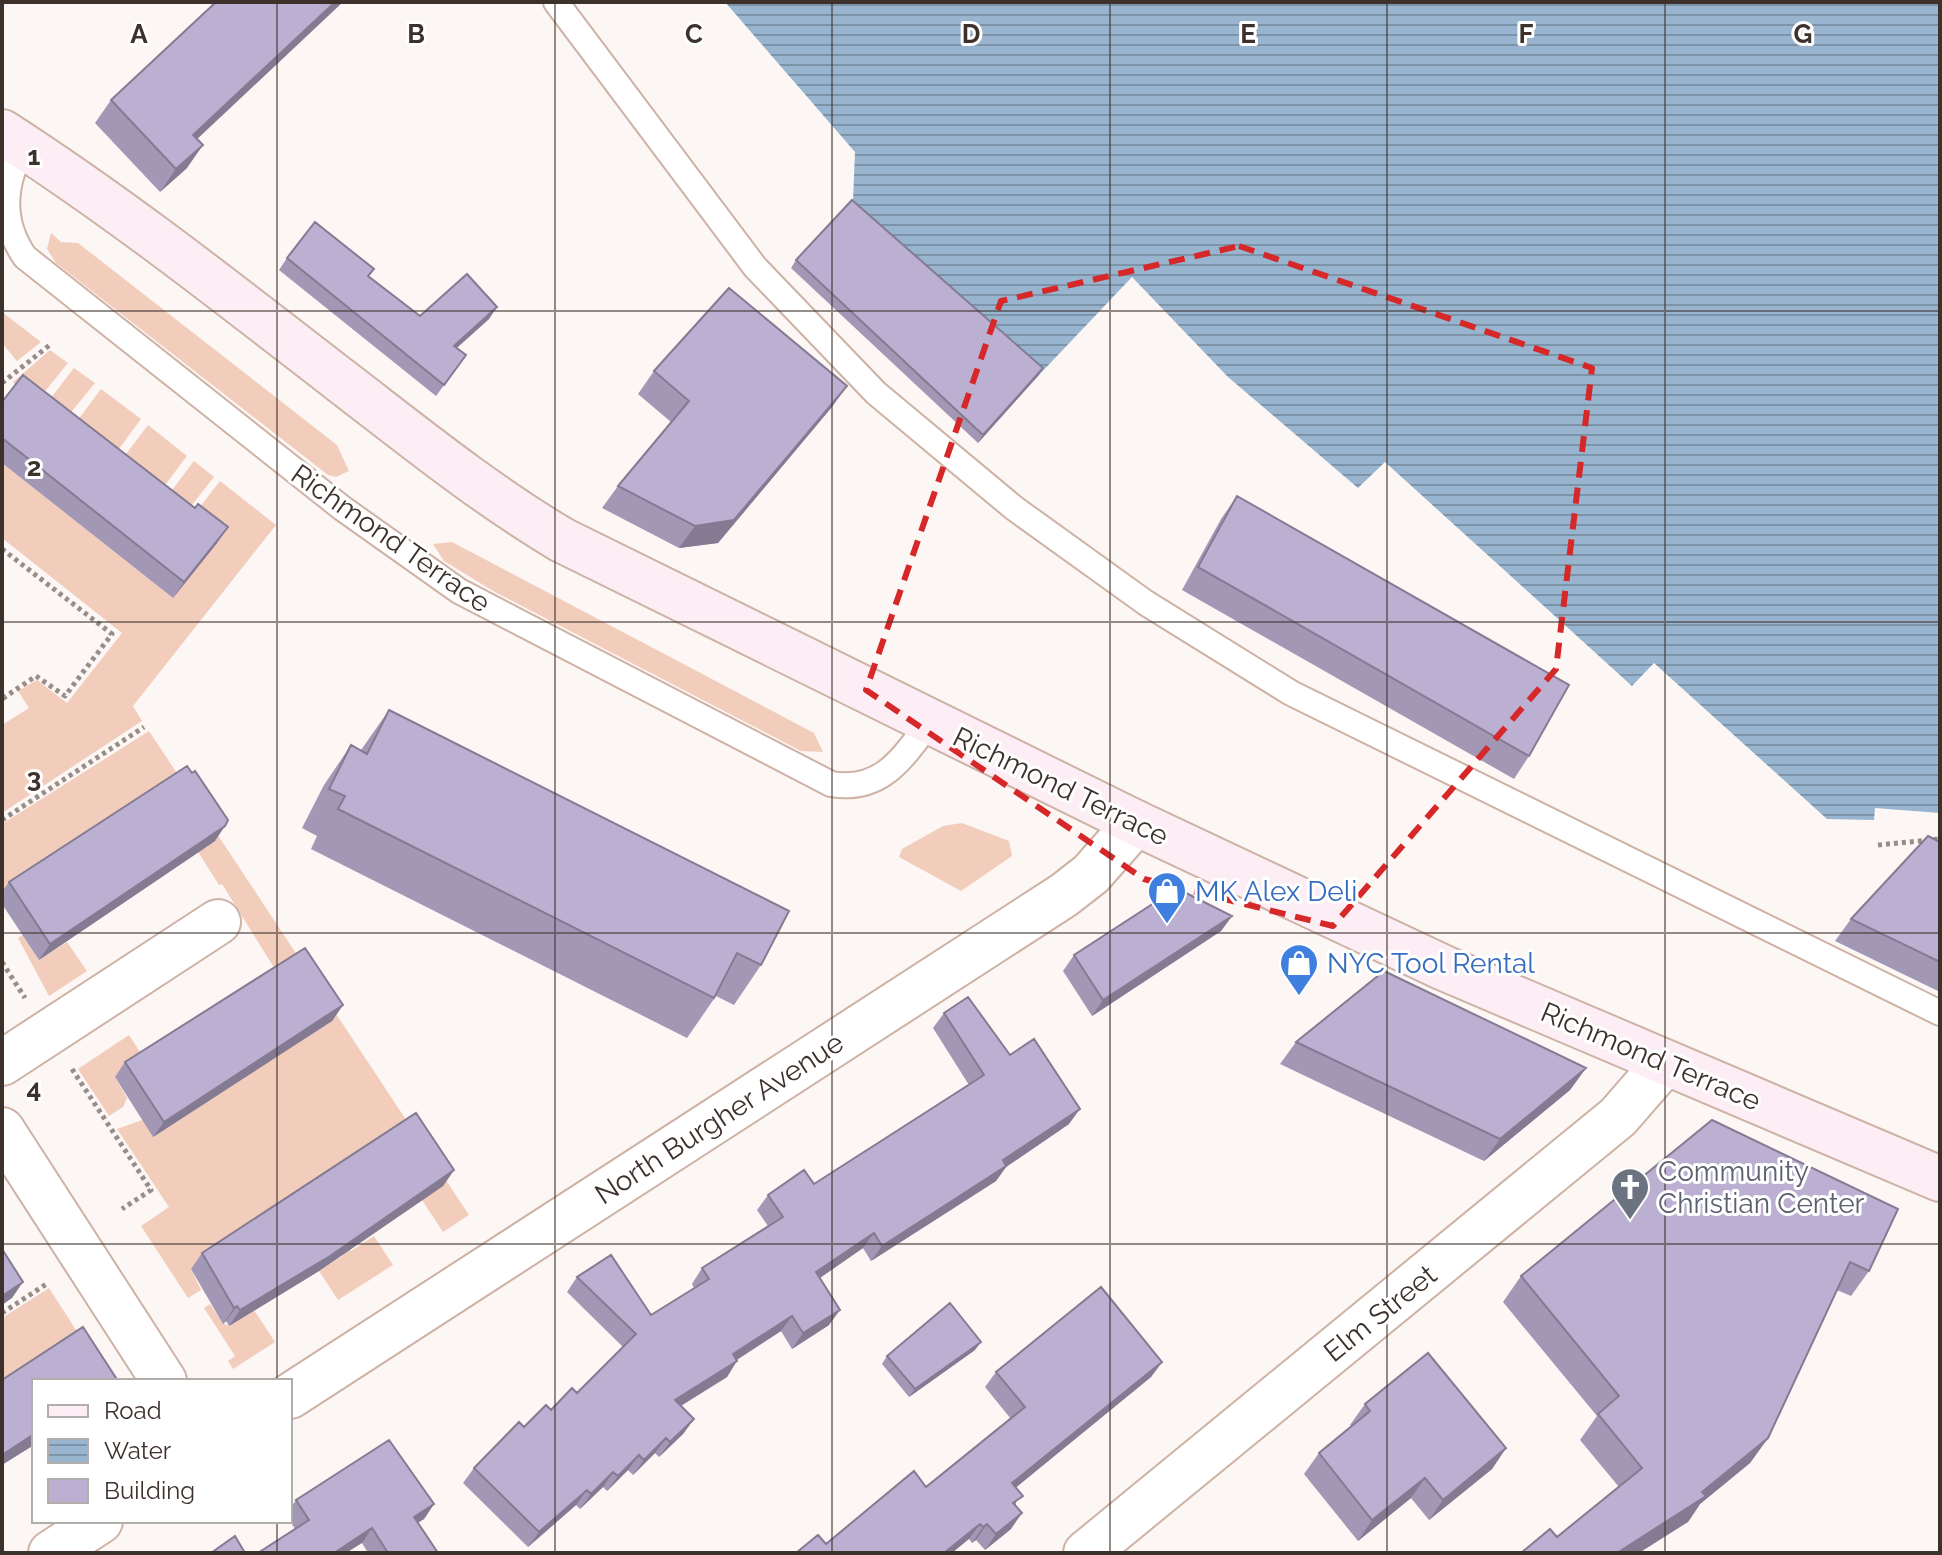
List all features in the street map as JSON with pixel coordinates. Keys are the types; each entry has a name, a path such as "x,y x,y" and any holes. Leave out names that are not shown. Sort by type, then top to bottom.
{"main road":[{"name":"Richmond Terrace","path":"13,139 129,217 517,513 609,564 1136,823 1444,968 1940,1179"}],"street":[{"name":"North Burgher Avenue","path":"292,1395 1064,895 1091,874 1136,823"},
{"path":"2,1063 218,922"},
{"name":"Elm Street","path":"1086,1553 1618,1117 1665,1063"},
{"path":"3,1135 163,1379"},
{"path":"51,1553 97,1523"}],"lane":[{"path":"556,2 755,267 876,393 1014,508 1135,596 1291,693 1940,1013"},
{"name":"Richmond Terrace","path":"13,139 4,206 8,234 25,257 342,508 459,591 831,784 854,787 884,776 930,722"}],"path":[{"path":"2,383 51,344"},
{"path":"2,549 112,634 65,696 36,676 2,699"},
{"path":"2,820 144,727"},
{"path":"1878,845 1940,839"},
{"path":"2,1313 51,1281"}],"highlighted area":[{"path":"1239,246 1592,368 1556,669 1333,926 1144,879 866,690 1001,301"}],"shaded area":[{"path":"51,233 61,242 78,243 337,445 349,471 336,477 328,475 56,263 47,249"},
{"path":"2,312 41,342 17,361 2,343"},
{"path":"50,350 68,363 33,406 2,404 17,386 13,382"},
{"path":"74,368 95,383 59,427 40,412"},
{"path":"101,389 141,419 107,465 68,433"},
{"path":"148,425 187,456 153,501 114,470"},
{"path":"194,461 214,477 179,521 160,506"},
{"path":"2,463 173,598 189,521 220,481 276,525 133,706 142,721 2,813 2,725 29,708 18,691 37,680 67,703 122,633 2,538"},
{"path":"452,542 814,733 823,752 801,751 493,591 444,561 433,544"},
{"path":"149,731 469,1215 443,1232 422,1200 191,1269 201,1290 188,1298 141,1226 169,1207 117,1129 142,1120 154,1137 278,974 222,884 219,885 198,852 2,895 2,824"},
{"path":"962,823 1009,841 1012,856 961,891 899,857 902,849 943,826"},
{"path":"23,935 39,960 67,942 87,971 49,996 18,938"},
{"path":"129,1035 144,1058 115,1077 127,1098 123,1107 109,1116 78,1069"},
{"path":"374,1236 393,1265 338,1300 319,1271 342,1256 341,1253 348,1248 351,1251"},
{"path":"49,1288 94,1358 2,1390 2,1318"},
{"path":"210,1304 223,1323 229,1326 254,1310 275,1342 233,1369 228,1361 235,1356 204,1308"}],"water":[{"path":"725,2 1940,2 1940,813 1875,808 1874,820 1827,819 1654,663 1632,686 1385,462 1358,488 1228,377 1132,277 1038,376 853,201 855,152"}],"building":[{"path":"216,2 335,2 193,135 203,145 176,169 111,100"},
{"path":"852,200 1043,368 983,435 796,260"},
{"path":"315,222 374,269 368,276 420,316 467,274 497,307 454,346 466,355 444,385 287,258"},
{"path":"729,288 847,386 734,520 695,526 618,486 689,401 654,371"},
{"path":"23,375 195,508 198,504 228,527 184,582 2,438 2,402"},
{"path":"1237,496 1569,685 1529,756 1198,567"},
{"path":"389,710 789,911 761,965 737,953 714,998 338,809 345,796 329,789 351,745 367,754"},
{"path":"187,766 192,773 195,771 228,820 225,826 50,944 9,882"},
{"path":"1928,836 1940,842 1940,962 1851,919"},
{"path":"1184,892 1232,916 1103,1000 1074,955 1168,894"},
{"path":"305,948 343,1005 164,1122 125,1062"},
{"path":"1384,971 1586,1068 1500,1139 1296,1042"},
{"path":"968,997 1010,1055 1034,1039 1080,1109 1003,1160 1006,1166 882,1246 874,1233 816,1272 840,1310 803,1333 792,1316 733,1354 737,1361 675,1400 694,1419 670,1442 666,1438 644,1460 639,1455 618,1476 613,1472 591,1494 587,1490 539,1532 474,1468 519,1422 524,1427 546,1405 551,1410 572,1388 577,1393 636,1334 577,1277 611,1255 651,1315 709,1279 702,1268 783,1217 768,1195 804,1170 814,1184 984,1075 944,1013"},
{"path":"416,1113 454,1170 330,1256 240,1310 237,1306 234,1308 202,1253"},
{"path":"1712,1120 1898,1209 1869,1271 1850,1262 1768,1438 1702,1492 1706,1496 1617,1553 1521,1553 1550,1529 1557,1537 1642,1468 1598,1414 1619,1396 1521,1276"},
{"path":"2,1249 23,1282 2,1296"},
{"path":"1101,1287 1162,1362 1012,1483 1023,1496 1013,1503 1022,1513 996,1534 987,1524 983,1527 980,1524 944,1553 796,1553 818,1535 826,1544 914,1471 926,1487 1025,1407 996,1372"},
{"path":"950,1303 981,1342 915,1389 887,1356"},
{"path":"83,1327 117,1379 32,1379 32,1435 2,1455 2,1380"},
{"path":"1428,1353 1506,1448 1443,1500 1425,1478 1372,1520 1319,1453 1370,1411 1365,1404"},
{"path":"389,1440 434,1504 414,1517 438,1553 388,1553 372,1528 334,1553 258,1553 309,1520 296,1500"},
{"path":"235,1536 245,1553 211,1553"}],"place":[{"name":"MK Alex Deli","path":"1167,925"},
{"name":"NYC Tool Rental","path":"1299,997"},
{"name":"Community Christian Center","path":"1630,1221"}]}
